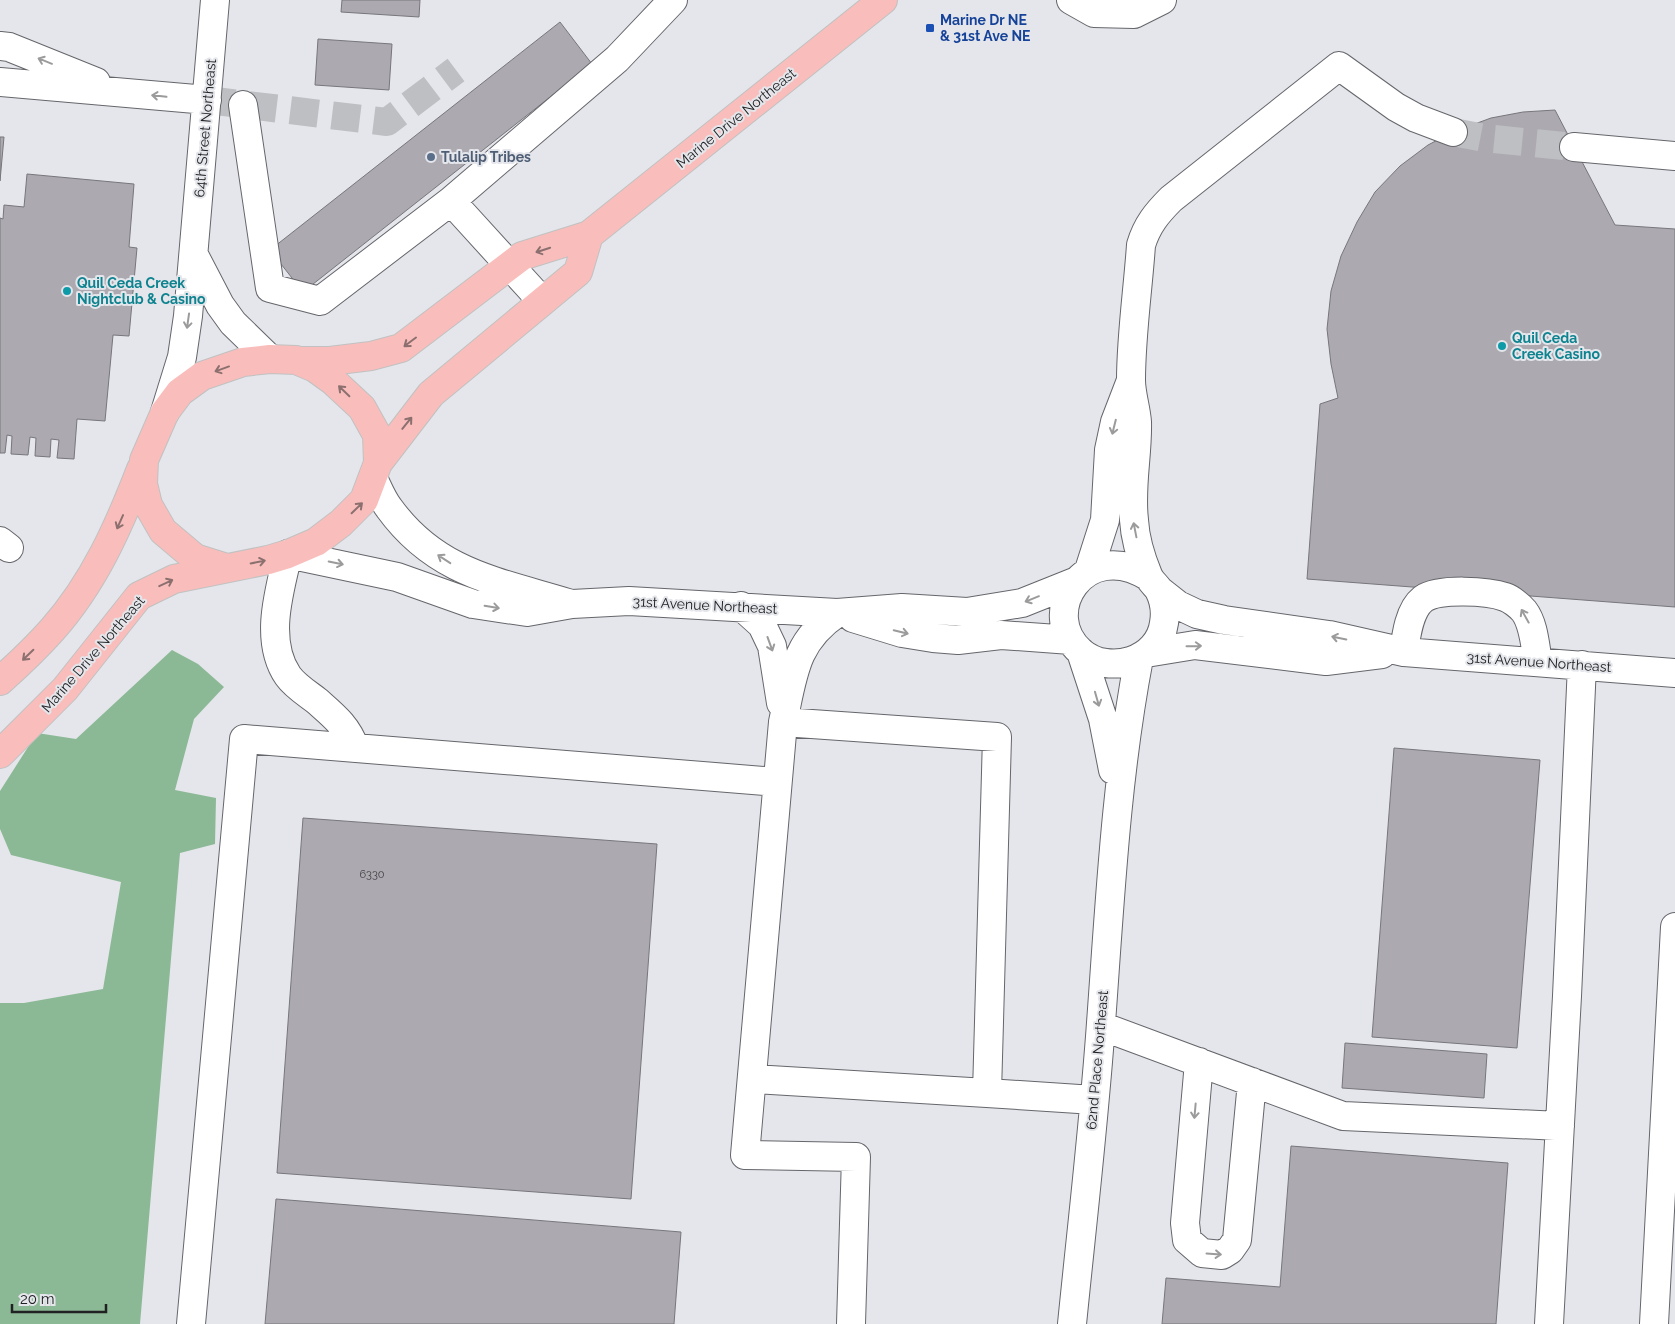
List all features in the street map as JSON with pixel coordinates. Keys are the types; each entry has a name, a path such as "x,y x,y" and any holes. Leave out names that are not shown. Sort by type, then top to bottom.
{"main road":[{"name":"Marine Drive Northeast","path":"144,460 165,412 180,392 202,376 243,362 283,360 330,361 371,356 401,348 522,256 589,235 883,0"},
{"path":"376,470 431,394 578,272 589,235"},
{"path":"283,360 315,368 327,376 362,408 377,435 376,470"},
{"path":"144,460 143,484 148,505 163,531 195,558 227,568"},
{"path":"0,682 53,630 101,560 121,522 144,460"},
{"name":"Marine Drive Northeast","path":"0,754 65,688 139,596 174,579 288,554 316,542 341,523 364,500 376,470"}],"street":[{"name":"64th Street Northeast","path":"165,412 182,357 194,255 215,0"},
{"path":"243,105 270,288 320,301 451,201 617,59 674,0"},
{"path":"1071,0 1094,13 1134,14 1162,0"},
{"path":"0,46 9,47 123,92"},
{"path":"1131,382 1115,422 1109,450 1105,520 1083,576 1068,594 1064,610 1066,625 1076,646 1096,661 1114,665 1130,662 1142,656 1158,641 1164,624 1165,607 1139,550 1134,520 1137,422 1131,382 1141,245 1146,230 1155,214 1171,198 1339,66 1396,107 1416,118 1453,132"},
{"path":"0,82 207,100"},
{"path":"1574,147 1675,156"},
{"path":"451,201 542,301"},
{"path":"194,255 220,305 233,323 283,360"},
{"name":"31st Avenue Northeast","path":"376,470 388,508 420,543 447,562 478,577 572,604"},
{"path":"288,554 277,604 276,652 289,677 342,722 350,734 355,748"},
{"name":"31st Avenue Northeast","path":"288,554 397,576 473,604 527,612 572,604 629,601 837,613 902,608 943,612 991,609 1022,603 1083,576"},
{"path":"1083,576 1104,565 1120,564 1135,568 1154,584"},
{"name":"31st Avenue Northeast","path":"1154,584 1178,605 1197,614 1224,620 1329,635 1404,652 1675,673"},
{"path":"1404,652 1411,619 1422,600 1437,593 1475,592 1506,597 1524,611 1533,633 1538,662"},
{"path":"741,606 762,625 772,646 783,722"},
{"path":"837,613 820,625 805,643 794,672 783,722 746,1155 856,1157 851,1324"},
{"name":"31st Avenue Northeast","path":"837,613 902,632 933,638 958,640 1001,635 1076,646"},
{"name":"31st Avenue Northeast","path":"1142,656 1195,645 1326,661 1404,652"},
{"name":"62nd Place Northeast","path":"1076,646 1103,719 1118,796"},
{"name":"62nd Place Northeast","path":"1072,1324 1101,1026 1118,796 1125,737 1142,656"},
{"path":"1548,1324 1560,1126 1582,665"},
{"path":"783,722 997,737 987,1094"},
{"path":"191,1324 244,739 777,782"},
{"path":"1654,1324 1666,1293 1675,927"},
{"path":"1101,1026 1344,1116 1560,1126"},
{"path":"1199,1062 1184,1223 1187,1240 1202,1253 1222,1255 1230,1250 1237,1240 1252,1082"},
{"path":"752,1079 1094,1100"}],"green space":[{"path":"172,650 198,664 224,687 194,719 175,790 216,798 215,844 180,853 140,1324 0,1324 0,1003 24,1003 103,989 121,882 11,855 0,829 0,791 37,733 76,739"}],"building":[{"path":"342,0 420,0 419,17 341,12"},
{"name":"Tulalip Tribes","path":"560,22 592,64 303,292 270,250"},
{"path":"318,39 392,44 389,90 315,85"},
{"name":"Quil Ceda Creek Casino","path":"1555,110 1615,225 1675,229 1675,607 1307,579 1320,404 1338,398 1331,364 1327,329 1331,291 1341,256 1357,222 1375,192 1400,166 1428,145 1453,132 1491,118 1523,112"},
{"path":"0,137 4,137 0,181"},
{"name":"Quil Ceda Creek Nightclub & Casino","path":"27,174 134,184 129,247 137,248 129,336 113,335 105,421 77,419 74,459 57,458 59,440 51,439 50,457 35,456 36,438 30,437 28,455 11,454 12,436 7,435 5,453 0,453 0,218 3,219 4,205 24,207"},
{"path":"1394,748 1540,760 1517,1048 1372,1037"},
{"path":"303,818 657,844 631,1199 277,1173"},
{"path":"1345,1043 1487,1054 1484,1098 1342,1088"},
{"path":"1291,1146 1508,1163 1496,1324 1162,1324 1166,1278 1280,1287"},
{"path":"276,1199 681,1232 674,1324 265,1324"}],"tunnel":[{"path":"207,100 387,122 456,70"},
{"path":"1453,132 1484,138 1574,147"}],"place":[{"name":"Marine Dr NE & 31st Ave NE","path":"930,28"},
{"name":"Tulalip Tribes","path":"431,157"},
{"name":"Quil Ceda Creek Nightclub & Casino","path":"67,291"},
{"name":"Quil Ceda Creek Casino","path":"1502,346"}]}
